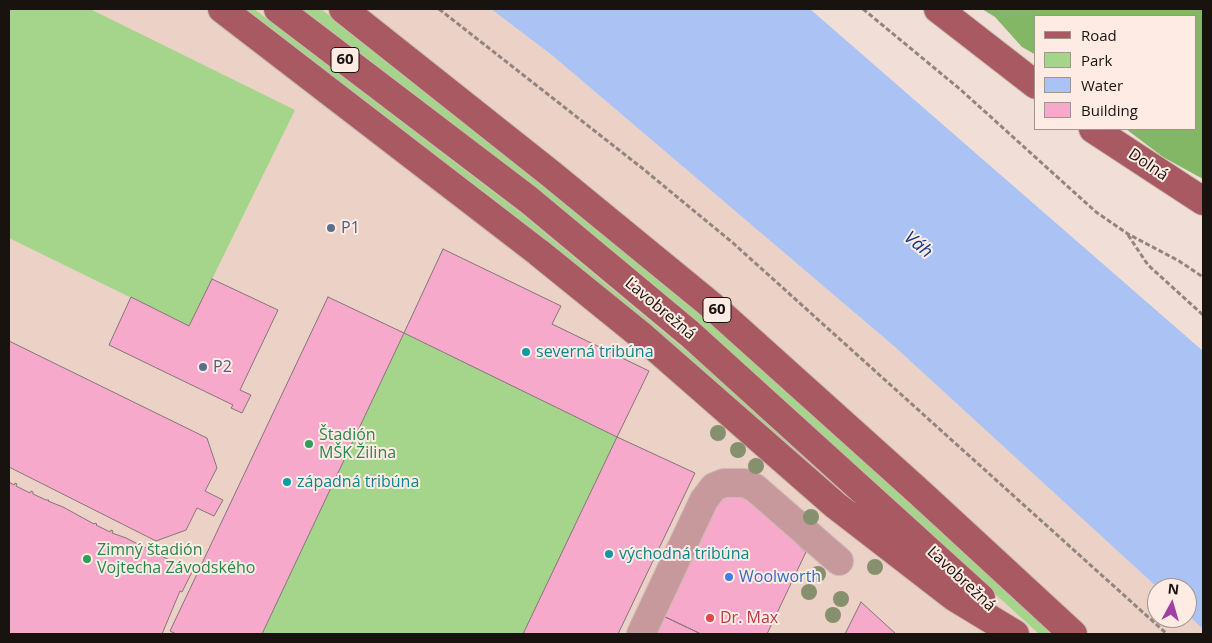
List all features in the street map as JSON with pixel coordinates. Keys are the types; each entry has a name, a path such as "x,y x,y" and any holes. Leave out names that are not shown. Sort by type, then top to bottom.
{"main road":[{"path":"222,9 538,252 650,344 842,511 954,597 1015,634"},
{"name":"Ľavobrežná","path":"278,9 529,200 682,327 867,493 1020,634"},
{"name":"60","path":"343,9 552,174 711,305 912,485 1073,634"},
{"path":"938,9 1034,83"},
{"name":"Dolná","path":"1095,130 1203,201"}],"lane":[{"path":"641,634 704,500 714,487 724,483 745,483 754,488 839,561"}],"path":[{"path":"439,9 642,168 732,243 1167,634"},
{"path":"863,9 961,90 1096,212 1128,234 1179,261 1203,277"},
{"path":"1128,234 1148,265 1203,315"}],"shaded area":[{"path":"9,9 491,9 553,56 895,347 1147,578 1147,628 1197,628 1197,623 1203,629 1203,634 9,634"}],"green space":[{"path":"9,9 90,9 295,110 189,326 9,238"},
{"path":"242,9 254,9 521,213 751,405 853,502"},
{"path":"298,9 321,9 559,195 728,337 831,428 1054,634 1039,634 721,343 629,265 552,203"},
{"path":"982,9 1203,9 1203,179 1163,157 1127,130 1197,130 1197,15 1034,15 1034,54 1022,47 995,17"},
{"path":"443,249 561,306 552,324 649,371 617,437 695,473 618,634 176,634 170,631 328,297 404,333"}],"water":[{"name":"Váh","path":"491,9 810,9 1203,351 1203,629 1197,623 1197,578 1147,578 895,347 553,56"}],"building":[{"name":"severná tribúna","path":"443,249 561,306 552,324 649,371 617,437 404,333"},
{"name":"P2","path":"212,279 278,310 240,390 251,395 242,413 231,408 233,405 109,345 131,297 189,326"},
{"name":"západná tribúna","path":"328,297 404,333 262,634 176,634 170,631"},
{"path":"9,341 207,438 217,468 205,491 223,500 214,516 197,508 186,530 156,541 9,467"},
{"name":"východná tribúna","path":"617,437 695,473 618,634 523,634"},
{"name":"Zimný štadión Vojtecha Závodského","path":"9,482 14,485 15,483 17,484 16,486 30,493 31,491 33,494 49,500 110,532 111,530 113,531 112,533 192,570 182,592 180,591 162,634 9,634"},
{"path":"719,492 743,494 806,552 767,634 701,634 659,614"},
{"path":"861,602 896,634 845,634"},
{"path":"659,614 701,634 649,634"}],"place":[{"name":"P1","path":"331,228"},
{"name":"severná tribúna","path":"526,352"},
{"name":"P2","path":"203,367"},
{"name":"Štadión MŠK Žilina","path":"309,444"},
{"name":"západná tribúna","path":"287,482"},
{"name":"východná tribúna","path":"609,554"},
{"name":"Zimný štadión Vojtecha Závodského","path":"87,559"},
{"name":"Woolworth","path":"729,577"},
{"name":"Dr. Max","path":"710,618"}]}
